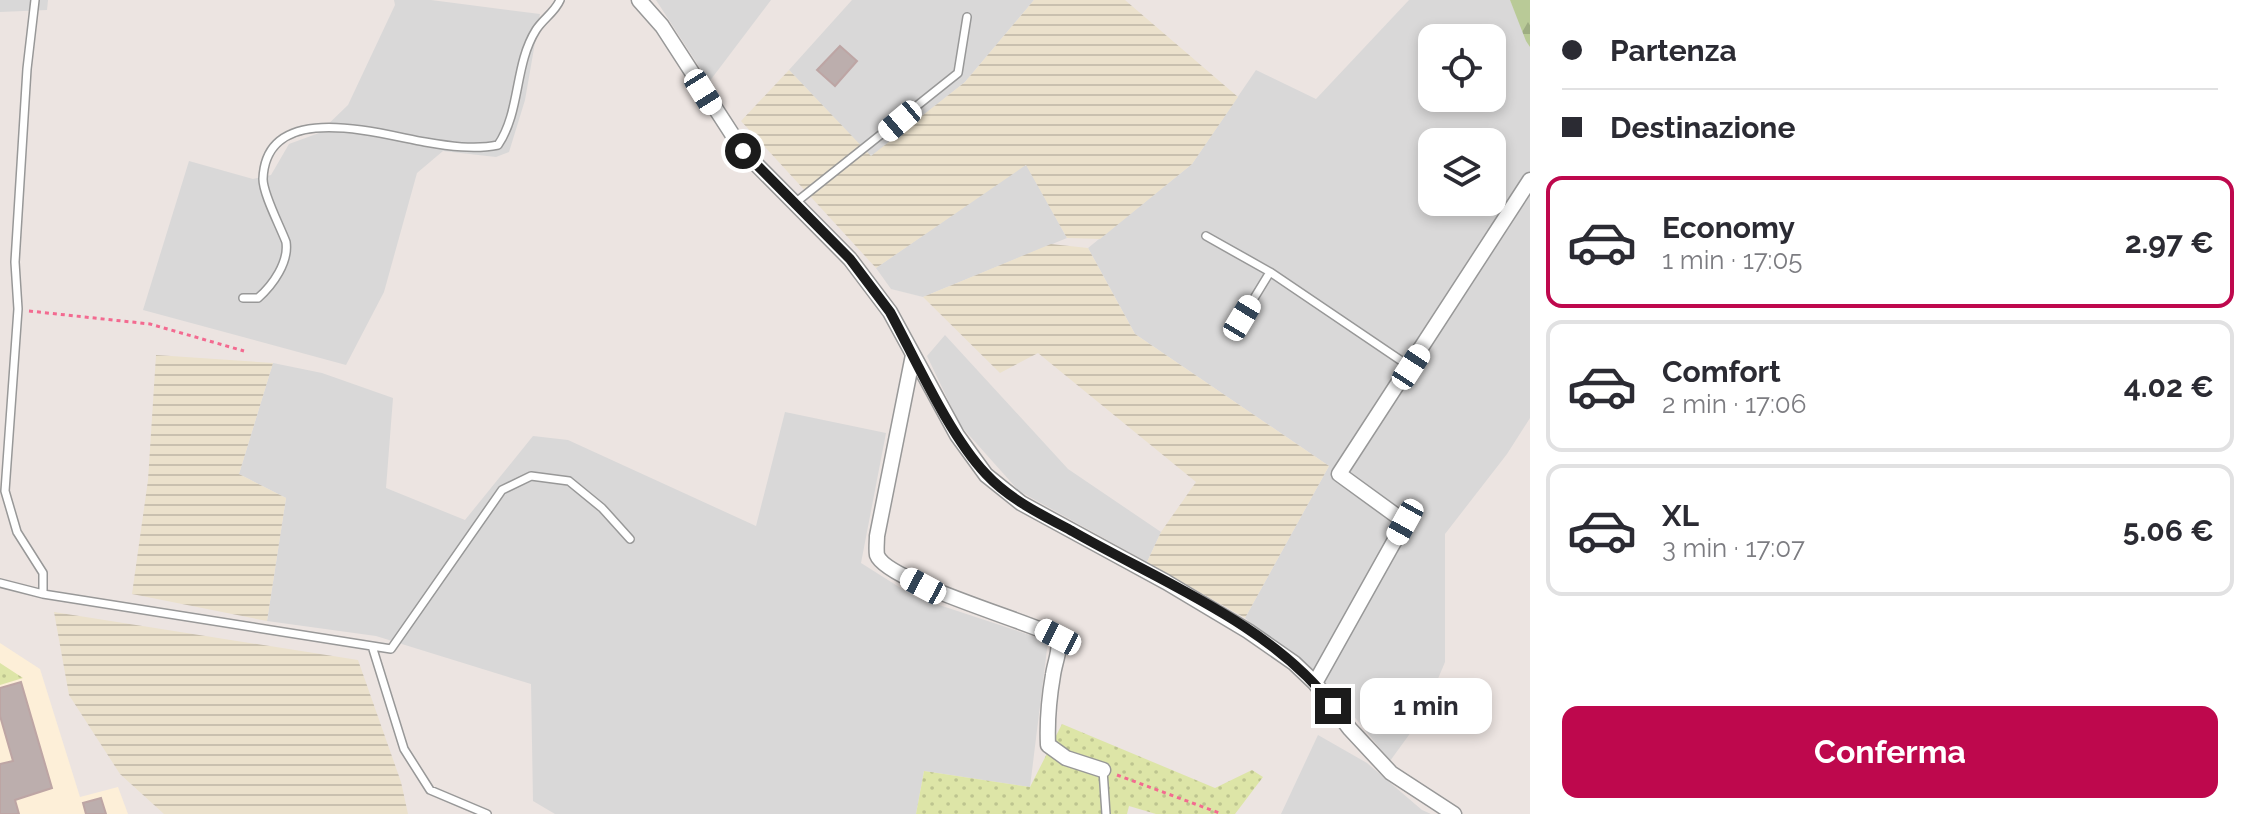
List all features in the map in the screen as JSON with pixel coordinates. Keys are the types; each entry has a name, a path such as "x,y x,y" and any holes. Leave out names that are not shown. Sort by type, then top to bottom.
{"street":[{"path":"639,0 662,26 743,151 850,259 890,312 957,435 986,475 1021,503 1166,582 1248,631 1294,663 1315,683 1350,729 1391,773 1454,814"},
{"path":"1315,683 1405,522 1339,474 1530,180"},
{"path":"913,355 877,536 877,555 886,567 923,586 1036,626 1058,637 1060,646 1047,727 1048,745 1066,758 1103,770"}],"lane":[{"path":"35,0 27,69 15,262 18,309 5,491 17,532 43,573 43,594"},
{"path":"243,298 258,298 270,287 288,253 263,181 266,163 285,136 301,130 328,127 356,129 429,143 485,148 498,145 508,130 519,72 536,30 560,0"},
{"path":"795,203 958,73 967,17"},
{"path":"1206,236 1270,272 1411,367"},
{"path":"1242,318 1270,272"},
{"path":"0,583 43,594 391,649 502,490 531,476 569,481 602,508 630,539"},
{"path":"372,646 404,749 430,790 487,814"},
{"path":"1103,770 1106,814"}],"path":[{"path":"18,309 150,324 244,351"},
{"path":"1103,770 1222,814"}],"shaded area":[{"path":"0,0 48,0 47,10 0,12"},
{"path":"394,0 431,0 540,14 525,100 509,152 496,157 443,151 417,173 384,292 346,365 143,310 189,161 253,179 271,175 289,144 319,133 348,105 395,5"},
{"path":"656,0 771,0 709,82"},
{"path":"852,0 1034,0 965,82 871,157 789,70"},
{"path":"1034,0 1125,0 1238,97 1192,164 1100,239 1067,238 1026,165 876,268 741,121 789,70 871,156 965,82"},
{"path":"1409,0 1510,0 1530,47 1530,418 1507,454 1445,534 1445,662 1422,717 1390,761 1332,689 1245,618 1329,466 1135,334 1088,248 1192,164 1256,70 1316,99"},
{"path":"1026,164 1067,238 923,297 891,289 876,268"},
{"path":"1051,244 1088,248 1135,334 1329,466 1245,618 1147,562 1161,532 1196,482 1038,353 1000,373 923,297"},
{"path":"945,335 1068,469 1161,532 1147,562 1019,491 960,425 927,356"},
{"path":"156,355 273,363 239,474 286,498 267,621 132,594 148,480"},
{"path":"273,363 322,373 393,398 386,488 465,520 533,436 568,440 756,526 785,412 886,433 861,563 915,597 1048,641 1030,787 924,771 916,814 555,814 533,801 531,684 376,636 267,621 286,498 239,474"},
{"path":"54,612 358,660 401,782 408,814 164,814 120,774 69,695"},
{"path":"0,643 40,669 80,797 118,787 128,814 0,814"},
{"path":"1318,735 1367,763 1422,810 1431,814 1281,814"}],"green space":[{"path":"1510,0 1530,0 1530,47 1526,41"},
{"path":"0,663 23,678 0,685"},
{"path":"1062,724 1215,788 1252,770 1263,777 1235,814 1156,814 1129,806 1127,814 916,814 924,771 1030,787"}],"building":[{"path":"840,46 857,61 835,86 817,70"},
{"path":"21,682 52,788 15,800 19,814 0,814 0,764 13,761 0,716 0,688"},
{"path":"101,798 106,814 86,814 83,803"}],"route":[{"path":"743,151 850,259 877,294 890,312 957,435 986,475 1021,503 1166,582 1248,631 1294,663 1333,706"}]}
